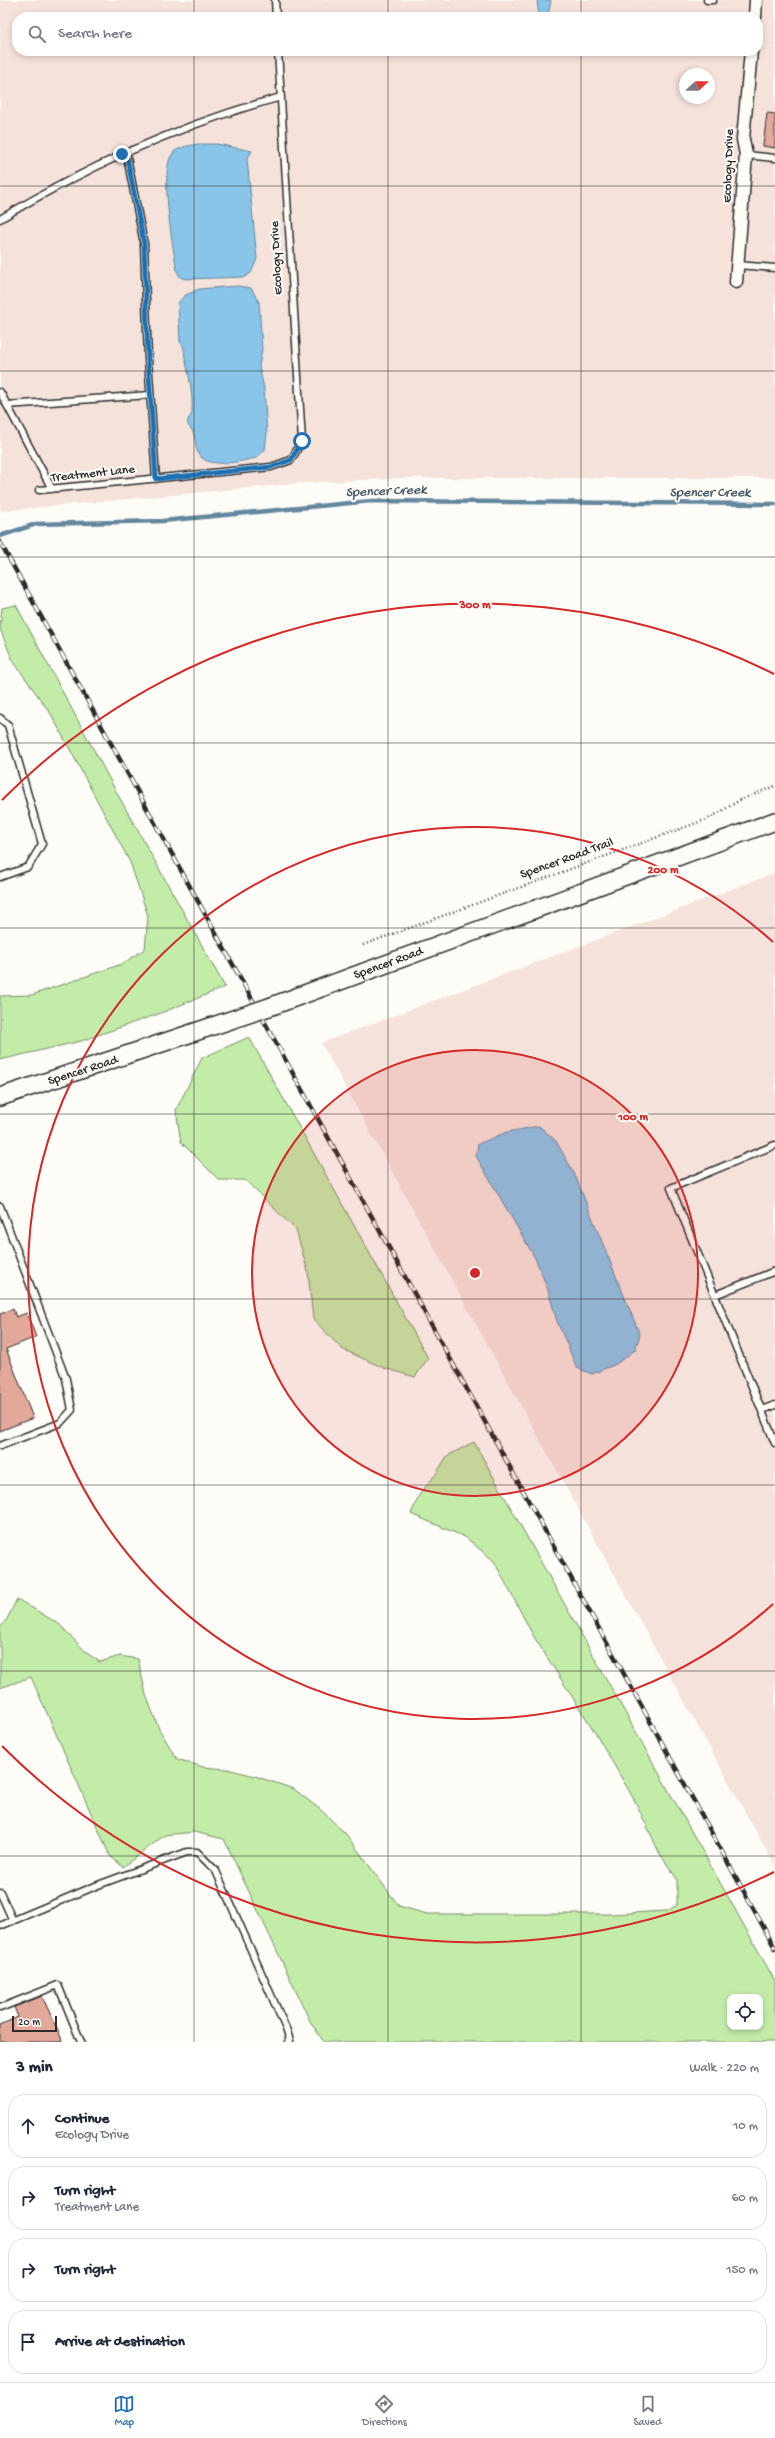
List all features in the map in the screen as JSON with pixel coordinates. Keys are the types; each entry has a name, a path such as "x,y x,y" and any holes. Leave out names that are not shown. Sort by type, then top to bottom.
{"main road":[{"name":"Spencer Road","path":"0,1097 272,1006 775,821"}],"street":[{"path":"755,12 756,0"},
{"name":"Ecology Drive","path":"736,282 746,155 743,139 751,56"}],"lane":[{"path":"275,0 276,12"},
{"path":"707,0 713,0"},
{"name":"Ecology Drive","path":"278,56 302,441 291,460"},
{"path":"0,219 55,186 126,152 239,108 281,97"},
{"path":"126,152 144,244 150,395 156,479"},
{"path":"746,155 775,158"},
{"path":"737,265 775,268"},
{"path":"0,392 52,489"},
{"path":"7,405 150,395"},
{"name":"Treatment Lane","path":"39,490 271,467 291,460"},
{"path":"0,718 8,725 42,844 28,867 0,877"},
{"path":"775,1146 671,1188 775,1443"},
{"path":"0,1206 66,1379 72,1410 60,1424 0,1446"},
{"path":"715,1295 775,1271"},
{"path":"762,1410 775,1405"},
{"path":"0,1926 179,1854 197,1852 216,1871 287,2031 290,2041 288,2042"},
{"path":"0,1892 13,1921"},
{"path":"0,2008 58,1985 81,2042"}],"path":[{"name":"Spencer Road Trail","path":"363,945 710,818 740,800 775,786"}],"shaded area":[{"path":"0,0 775,0 775,478 405,478 302,483 0,511"},
{"path":"775,873 775,1866 321,1043"}],"green space":[{"path":"16,605 118,795 225,987 161,1013 81,1041 0,1060 0,996 32,995 122,964 145,949 148,916 130,862 51,714 13,661 0,629 2,608"},
{"path":"249,1037 428,1358 415,1377 384,1368 342,1349 313,1319 308,1272 296,1230 245,1180 219,1180 181,1142 176,1110 202,1058"},
{"path":"474,1442 775,1981 775,2042 324,2042 311,2023 224,1839 194,1832 165,1835 123,1867 110,1856 31,1677 0,1688 0,1628 6,1621 17,1599 59,1624 88,1654 100,1662 120,1656 138,1659 146,1695 159,1729 177,1759 203,1767 227,1769 255,1776 294,1789 322,1811 345,1833 399,1906 427,1914 611,1914 667,1911 677,1905 677,1879 660,1854 636,1803 598,1737 534,1637 494,1561 465,1537 411,1514 419,1495 436,1474 447,1456"}],"water":[{"path":"537,0 551,0 549,12 538,12"},
{"path":"198,144 217,144 252,151 247,159 257,259 251,273 245,277 185,279 180,277 177,271 168,212 168,165 173,153 183,147"},
{"path":"238,286 251,288 259,302 262,350 259,366 264,388 267,434 265,450 256,458 229,463 214,463 199,456 193,432 188,425 188,421 192,413 192,398 184,349 180,342 178,303 184,296 199,289"},
{"path":"539,1126 556,1141 574,1173 640,1335 635,1350 616,1364 592,1374 577,1368 557,1321 547,1287 535,1258 476,1156 478,1144 507,1132"}],"building":[{"path":"767,113 775,114 775,148 763,146"},
{"path":"13,1309 16,1317 27,1313 36,1337 6,1349 33,1418 0,1431 0,1314"},
{"path":"42,1996 63,2042 0,2042 0,2025 18,2017 14,2007"}],"waterway":[{"name":"Spencer Creek","path":"0,536 36,524 162,521 371,501 775,504"}],"railway":[{"path":"0,542 775,1948"}],"route":[{"path":"122,154 126,152 144,244 148,359 156,479 271,467 291,460 302,441"}]}
